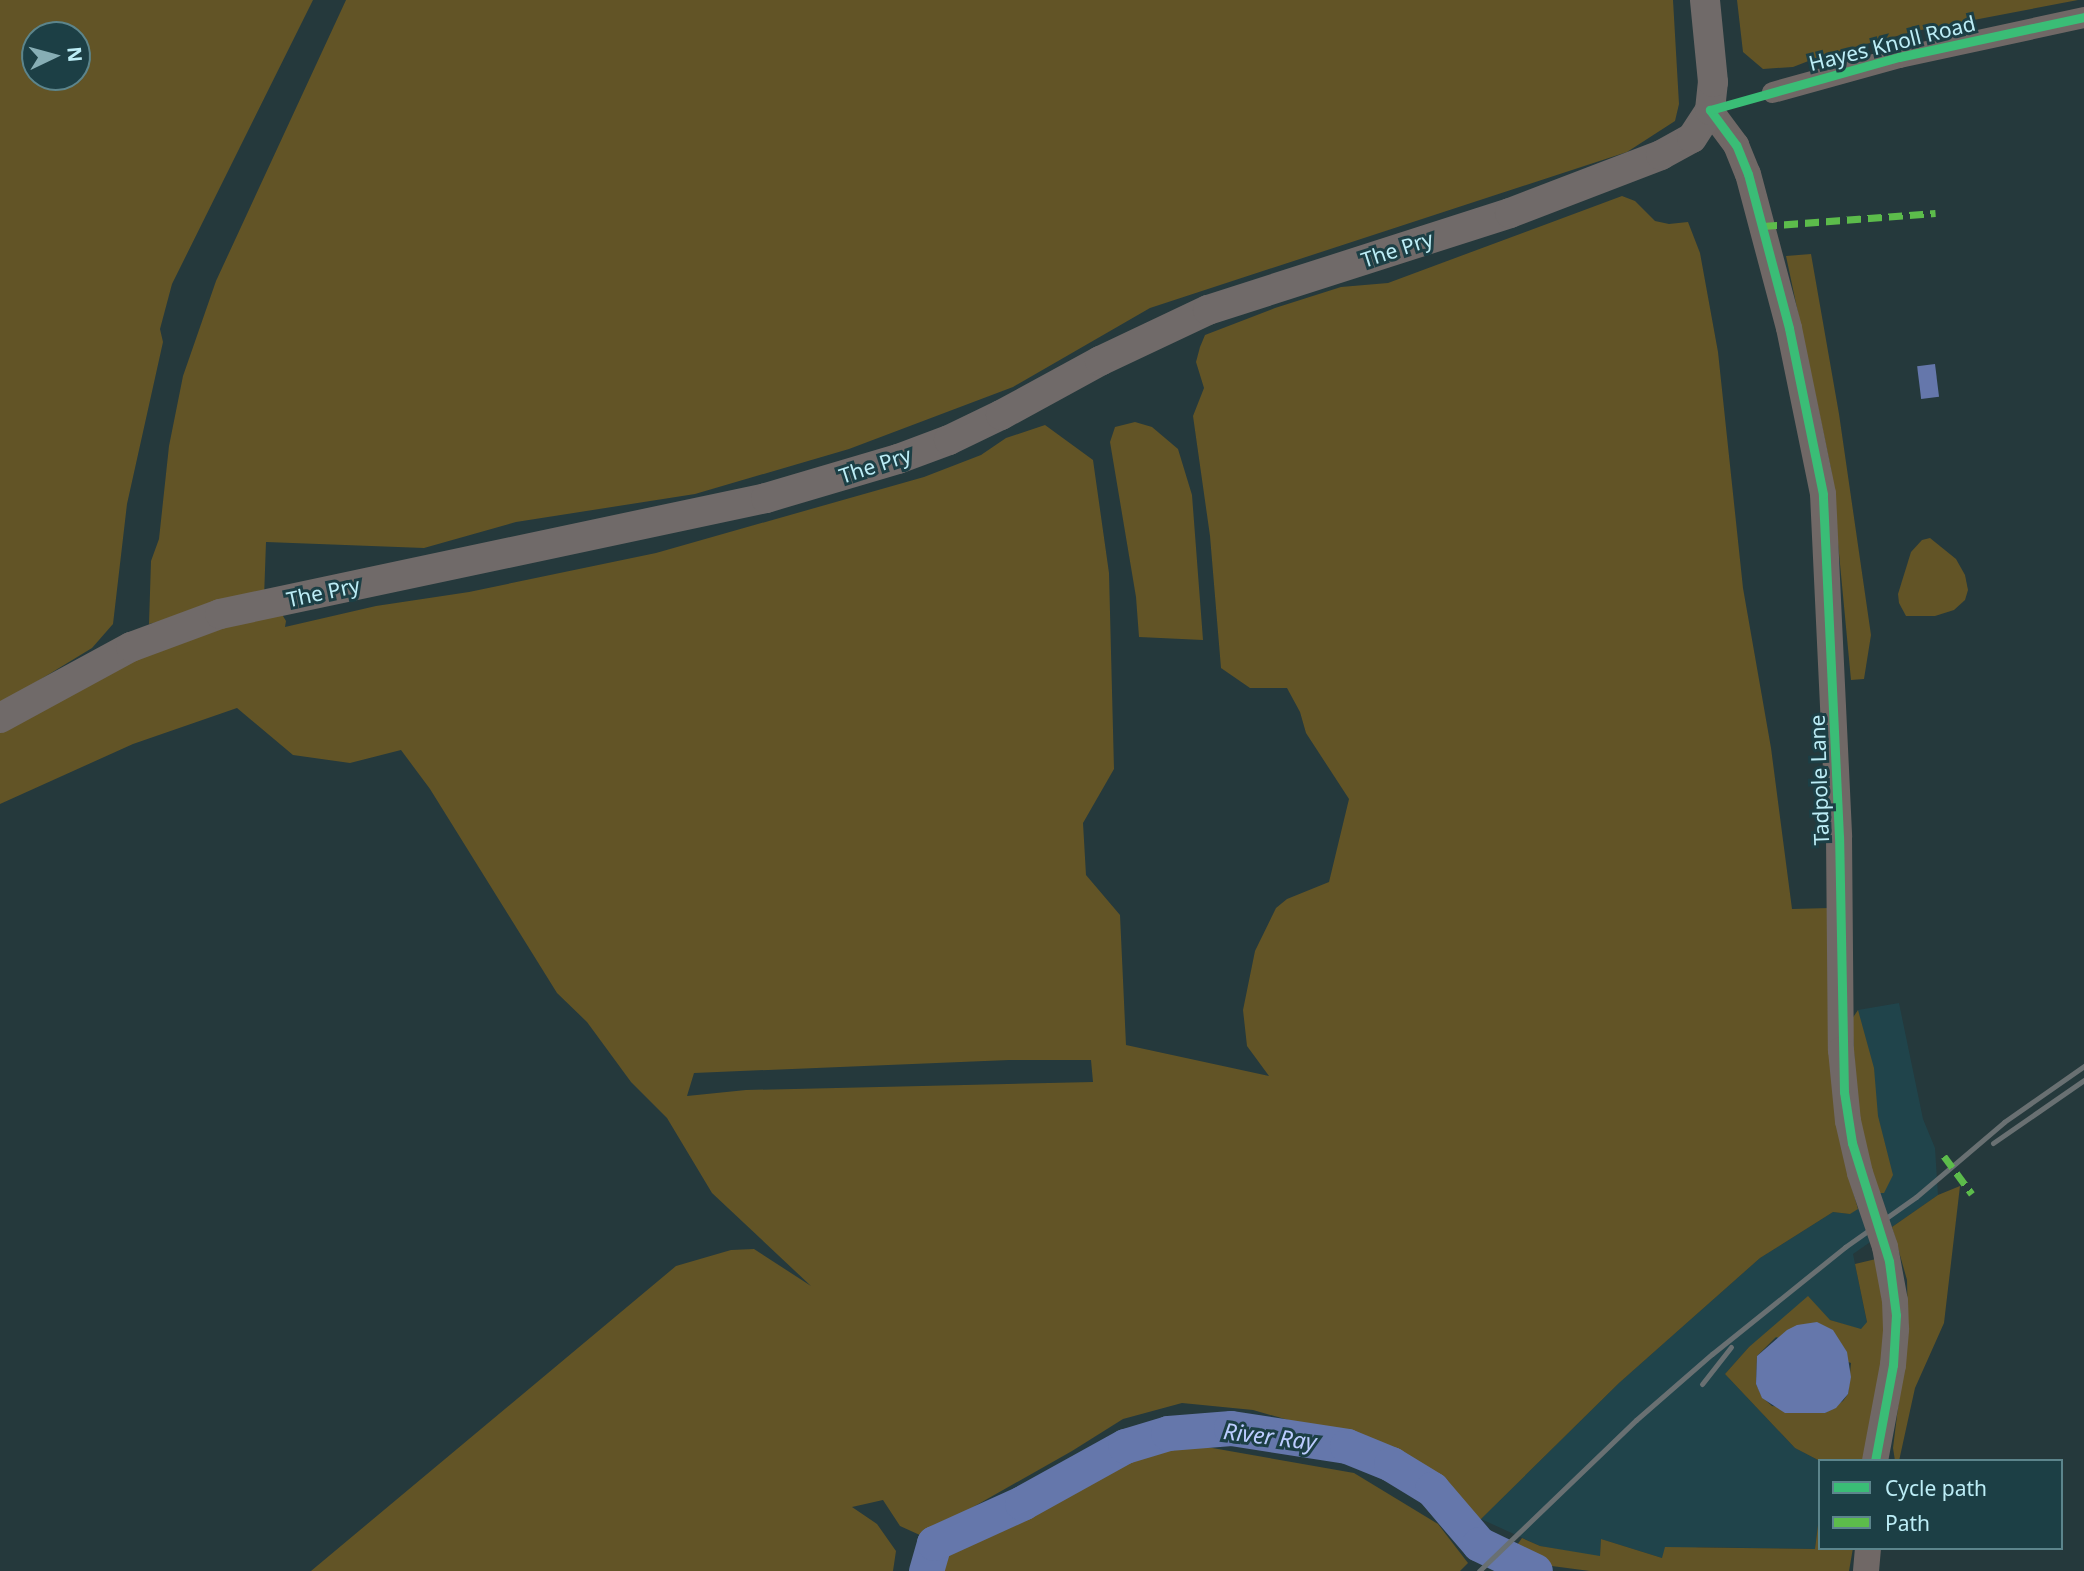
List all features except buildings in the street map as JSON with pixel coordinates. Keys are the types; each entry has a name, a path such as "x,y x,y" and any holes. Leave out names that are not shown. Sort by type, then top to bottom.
{"main road":[{"path":"1705,0 1713,82 1710,110"},
{"name":"The Pry","path":"0,718 131,647 220,614 766,498 949,440 1001,415 1100,360 1208,310 1510,213 1661,155 1692,138 1710,110"}],"street":[{"name":"Hayes Knoll Road","path":"1772,92 1899,57 2084,17"},
{"name":"Tadpole Lane","path":"1710,110 1736,145 1748,174 1789,328 1822,494 1839,838 1841,1051 1848,1122 1860,1174 1885,1247 1895,1301 1893,1365 1875,1459"}],"shaded area":[{"path":"0,0 313,0 172,284 160,329 163,342 127,504 113,624 92,648 0,704"},
{"path":"346,0 1673,0 1679,104 1675,121 1627,152 1150,308 1013,387 849,449 695,494 516,522 424,548 266,542 264,598 149,624 151,561 159,539 169,446 183,376 216,281"},
{"path":"1737,0 2078,0 1916,31 1824,55 1793,67 1763,69 1743,52"},
{"path":"1622,196 1635,201 1655,221 1669,224 1688,222 1700,253 1718,352 1743,588 1771,748 1792,909 1830,908 1850,1181 1858,1209 1850,1214 1833,1212 1760,1258 1619,1383 1481,1519 1466,1520 1425,1467 1390,1449 1253,1410 1182,1403 1123,1419 922,1536 900,1526 883,1500 852,1507 877,1524 896,1551 893,1571 311,1571 676,1266 731,1250 754,1249 811,1286 712,1193 667,1118 631,1082 587,1022 557,993 430,789 401,750 350,763 293,755 237,708 133,744 0,804 0,730 155,648 280,611 286,621 285,627 376,606 469,592 656,553 924,477 981,455 1006,438 1045,425 1093,460 1109,573 1114,769 1083,823 1086,875 1120,915 1126,1045 1269,1076 1247,1046 1243,1010 1255,951 1276,908 1287,899 1329,882 1349,799 1306,733 1300,712 1287,688 1250,688 1221,668 1210,536 1193,416 1204,388 1196,362 1205,335 1275,308 1341,287 1388,283","holes":["1009,1060 1091,1060 1093,1082 746,1090 687,1096 694,1073"]},
{"path":"1811,254 1839,414 1871,635 1864,679 1851,680 1831,469 1786,256"},
{"path":"1135,422 1152,427 1178,449 1192,495 1203,640 1139,637 1136,597 1110,442 1115,427"},
{"path":"1930,538 1956,559 1965,575 1968,590 1965,600 1954,610 1935,616 1906,616 1899,603 1898,594 1911,552 1922,540"},
{"path":"1899,1003 1923,1119 1935,1148 1938,1195 1853,1254 1867,1323 1861,1330 1830,1320 1749,1347 1725,1374 1795,1448 1818,1460 1818,1525 1815,1549 1699,1547 1662,1558 1601,1539 1600,1557 1540,1546 1481,1519 1619,1383 1760,1258 1833,1212 1850,1214 1876,1193 1852,1019 1858,1010"},
{"path":"1858,1010 1874,1068 1878,1116 1893,1175 1884,1193 1876,1193 1858,1118 1852,1019"},
{"path":"1960,1186 1944,1323 1915,1388 1899,1459 1895,1459 1893,1448 1908,1327 1907,1280 1892,1227 1938,1195"},
{"path":"1876,1259 1885,1320 1886,1365 1863,1459 1818,1460 1795,1448 1725,1374 1749,1347 1808,1296 1830,1320 1861,1329 1867,1322 1855,1264","holes":["1776,1337 1851,1363 1848,1394 1843,1401 1825,1413 1772,1406 1762,1397 1756,1384 1757,1356"]},
{"path":"1201,1446 1354,1473 1438,1524 1468,1563 1460,1571 934,1571 944,1550 1128,1457"},
{"path":"1818,1525 1818,1550 1853,1550 1849,1571 1590,1571 1544,1565 1512,1552 1522,1538 1540,1546 1600,1556 1601,1539 1662,1558 1665,1547 1815,1549"}],"water":[{"path":"1935,364 1939,397 1921,399 1917,366"},
{"path":"1817,1322 1833,1330 1847,1352 1851,1377 1848,1394 1836,1408 1825,1413 1785,1413 1762,1398 1756,1384 1757,1356 1787,1330 1797,1325"}],"waterway":[{"name":"River Ray","path":"926,1571 934,1543 1022,1503 1125,1446 1168,1433 1231,1428 1347,1446 1391,1464 1432,1489 1479,1544 1535,1571"}],"railway":[{"path":"1479,1571 1636,1420 1712,1354 1845,1247 1916,1197 2004,1122 2084,1066"},
{"path":"1993,1143 2084,1080"},
{"path":"1702,1384 1731,1347"}],"marked path":[{"path":"1763,226 1936,213"},
{"path":"1944,1156 1972,1194"}],"cycle path":[{"path":"1875,1459 1893,1365 1896,1315 1889,1261 1852,1143 1844,1092 1839,837 1823,494 1789,328 1748,174 1736,145 1710,110 1899,57 2084,17"}]}
